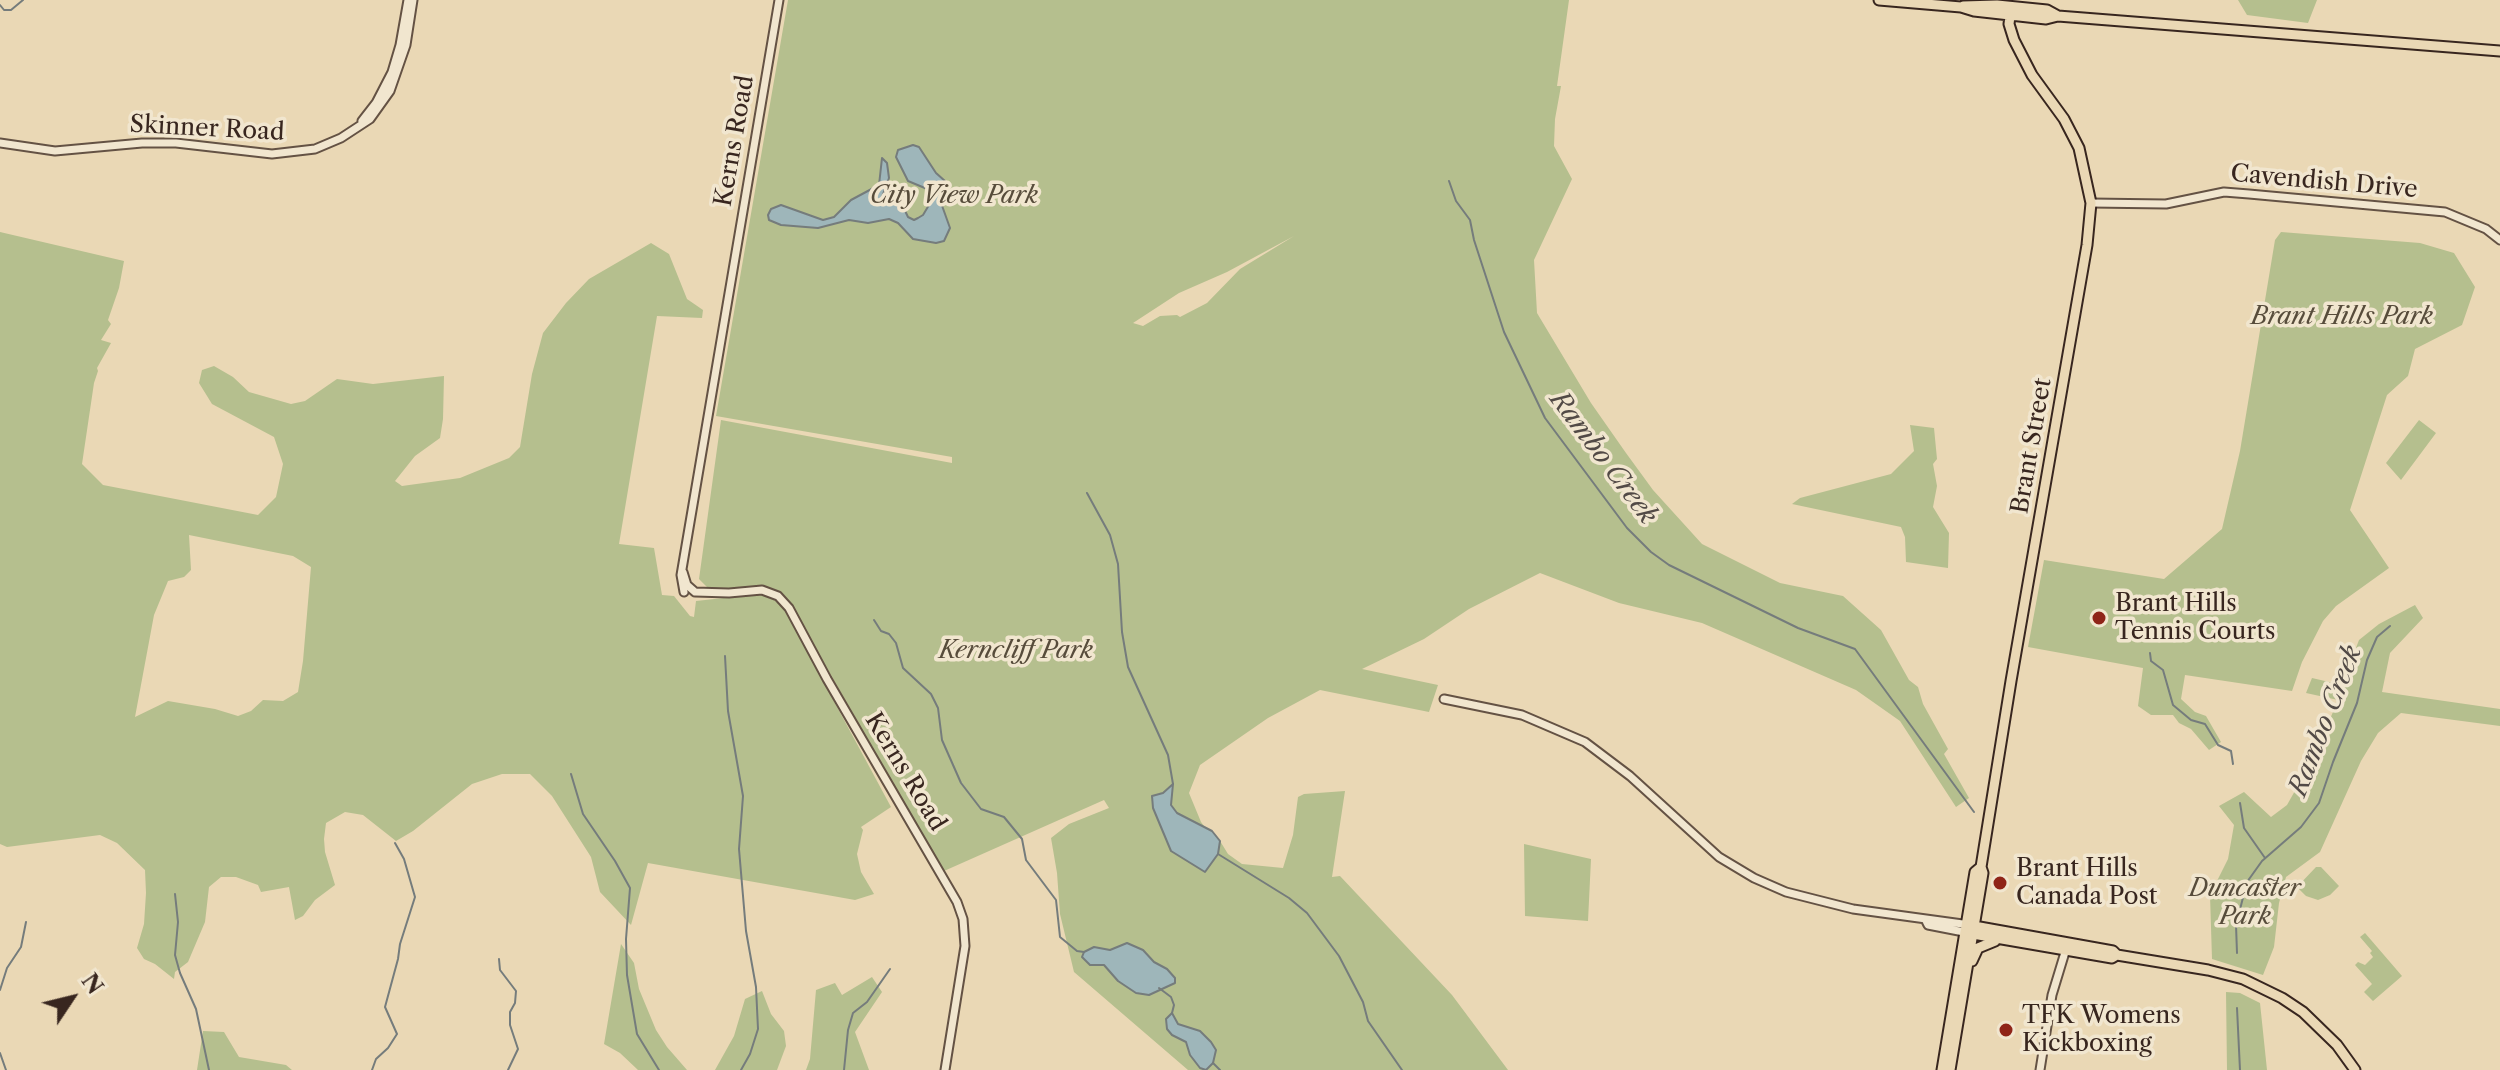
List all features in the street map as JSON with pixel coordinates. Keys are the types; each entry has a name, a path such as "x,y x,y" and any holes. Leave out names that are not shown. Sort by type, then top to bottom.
{"main road":[{"path":"1879,0 2047,10 2058,16 2500,51"},
{"name":"Brant Street","path":"1950,1070 1967,969 1975,872 1981,867 2075,323 2091,203 2084,163 2072,134 2032,75 2019,48 2019,37 2008,7"},
{"path":"1970,929 2002,940 2112,958 2117,955"},
{"path":"1970,929 2113,951 2117,955 2243,979 2303,1012 2337,1045 2355,1070"},
{"name":"Brant Street","path":"1942,1070 1970,929"},
{"path":"1967,969 1978,948 1990,941 2002,940"}],"street":[{"name":"Skinner Road","path":"0,143 55,151 176,143 286,154 329,144 370,119 394,82 406,45 410,0"},
{"name":"Kerns Road","path":"779,0 683,572 686,589 695,592 762,590 778,596 794,617 939,869 961,912 965,946 945,1070"},
{"name":"Cavendish Drive","path":"2091,203 2166,204 2224,192 2265,195 2445,212 2472,222 2500,240"},
{"path":"1444,699 1522,715 1585,742 1630,776 1719,857 1754,878 1799,897 1970,929"},
{"path":"2040,1070 2052,995 2066,949"}],"green space":[{"path":"788,0 1569,0 1557,86 1561,86 1554,146 1572,179 1534,260 1537,313 1591,403 1626,453 1653,490 1702,544 1780,583 1843,596 1881,630 1909,680 1918,687 1923,704 1948,749 1944,754 1969,798 1956,807 1900,721 1856,690 1702,623 1619,603 1540,573 1469,609 1424,639 1362,669 1438,685 1429,712 1320,690 1268,718 1200,765 1189,793 1207,830 1177,813 1171,805 1173,785 1163,793 1182,822 1219,847 1220,841 1228,854 1242,864 1283,868 1293,835 1298,797 1345,791 1332,877 1340,876 1452,995 1508,1070 1188,1070 1074,972 1060,914 1051,838 1069,824 1109,808 1104,800 944,871 788,601 767,587 709,589 699,579 721,420 952,463 952,457 716,416","holes":["1294,236 1240,269 1207,303 1180,317 1160,316 1143,326 1133,323 1179,293 1227,272"]},
{"path":"2238,0 2317,0 2308,23 2247,15"},
{"path":"0,232 124,261 108,320 111,324 101,340 111,343 97,368 82,464 103,485 258,515 276,497 283,464 274,437 212,404 199,383 202,370 214,366 233,377 249,392 291,404 305,401 337,379 373,384 444,376 440,438 415,456 395,481 402,486 460,478 509,458 520,447 532,374 543,333 566,303 589,279 651,243 669,254 687,299 703,310 702,318 657,316 619,544 654,548 662,595 674,596 690,616 694,617 696,601 760,594 781,603 891,807 861,827 863,830 857,854 861,872 874,894 855,900 648,863 631,925 600,892 591,857 552,796 530,774 502,774 472,784 396,841 363,815 345,812 326,823 325,852 335,885 295,920 289,887 261,892 258,885 236,877 221,877 209,887 205,922 188,962 175,972 174,979 144,959 137,948 144,924 145,870 117,843 100,835 7,847 0,844","holes":["189,535 293,556 311,567 298,692 283,701 263,700 251,711 238,716 168,701 135,717 154,615 168,581 184,577 191,570"]},
{"name":"Brant Hills Park","path":"2281,232 2420,243 2454,253 2475,287 2462,325 2415,349 2408,376 2387,395 2350,510 2389,568 2336,606 2323,621 2302,662 2292,691 2185,675 2181,699 2195,712 2206,716 2221,742 2209,750 2191,729 2179,723 2173,715 2151,715 2138,706 2143,668 2028,647 2044,560 2164,579 2222,529 2240,451 2275,240"},
{"path":"2419,420 2436,433 2401,480 2386,463"},
{"path":"1910,425 1934,428 1937,459 1933,464 1937,486 1933,507 1949,533 1948,568 1906,562 1905,537 1901,527 1792,504 1800,498 1891,474 1914,451"},
{"name":"Duncaster Park","path":"2415,605 2423,618 2390,653 2382,692 2500,709 2500,726 2401,713 2378,733 2361,761 2320,852 2286,877 2279,903 2274,947 2263,975 2212,959 2210,895 2228,859 2234,825 2219,806 2244,792 2271,817 2287,805 2314,757 2338,700 2306,693 2312,678 2342,685 2359,640 2379,624"},
{"path":"1524,844 1591,859 1588,921 1525,916"},
{"path":"2316,867 2321,867 2339,886 2330,895 2318,900 2306,896 2297,887"},
{"path":"2365,933 2402,976 2373,1001 2364,992 2372,984 2355,965 2358,962 2365,965 2373,957 2372,951 2360,937"},
{"path":"621,944 634,963 639,989 656,1030 687,1070 638,1070 620,1053 604,1044"},
{"path":"872,977 882,992 855,1032 869,1070 806,1070 810,1059 816,990 835,983 842,995"},
{"path":"762,991 771,1014 784,1031 786,1046 777,1070 715,1070 734,1036 745,999"},
{"path":"2226,992 2240,993 2260,1003 2267,1070 2227,1070"},
{"path":"203,1031 224,1032 239,1057 286,1065 292,1070 197,1070"}],"water":[{"path":"913,145 919,147 945,181 946,185 940,189 940,200 950,228 944,241 936,243 913,239 898,223 889,219 868,223 849,220 818,228 781,225 769,220 771,209 781,205 823,220 834,217 851,200 879,185 882,158 887,163 889,178 882,197 886,200 899,198 908,217 918,218 932,200 932,191 908,181 896,157 898,150"},
{"path":"1173,784 1171,805 1177,813 1212,831 1220,841 1218,854 1205,872 1171,851 1153,808 1152,796 1163,793"},
{"path":"1127,943 1143,950 1154,962 1167,969 1175,978 1175,983 1149,995 1136,993 1118,981 1104,965 1090,965 1082,957 1084,952 1094,947 1110,950"},
{"path":"1172,1013 1178,1024 1200,1031 1216,1050 1213,1063 1206,1070 1200,1068 1190,1055 1186,1042 1167,1029 1166,1019"}],"waterway":[{"path":"0,5 4,10 11,10 23,0"},
{"name":"Rambo Creek","path":"1449,181 1456,201 1470,220 1504,332 1545,418 1627,528 1669,565 1798,628 1855,649 1974,812"},
{"path":"1087,493 1110,535 1118,564 1122,632 1128,667 1168,755 1173,784"},
{"path":"874,620 881,631 889,634 896,643 903,668 931,694 938,708 942,740 961,783 981,809 1004,817 1022,839 1026,860 1056,900 1060,937 1077,951 1084,952"},
{"name":"Rambo Creek","path":"2237,953 2236,925 2247,882 2262,861 2301,827 2319,803 2357,703 2367,660 2377,637 2390,626"},
{"path":"2150,653 2151,661 2163,670 2173,705 2191,720 2205,724 2218,745 2231,751 2233,764"},
{"path":"725,656 728,711 743,796 739,849 746,931 756,987 758,1029 741,1070"},
{"path":"571,774 583,814 630,888 627,975 637,1034 659,1070"},
{"path":"2240,803 2244,828 2265,858"},
{"path":"372,1070 376,1059 397,1034 385,1007 415,897 404,859 395,843"},
{"path":"1218,854 1289,898 1307,913 1339,956 1363,1002 1368,1021 1402,1070"},
{"path":"175,894 178,922 175,955 196,1009 209,1070"},
{"path":"0,990 7,968 21,947 26,922"},
{"path":"499,959 500,970 516,991 510,1025 518,1049 508,1070"},
{"path":"844,1070 853,1013 867,1002 890,969"},
{"path":"1159,988 1171,997 1174,1005 1172,1013"},
{"name":"Rambo Creek","path":"2237,1008 2240,1070"},
{"path":"0,1053 6,1070"},
{"path":"1213,1063 1220,1070"}],"place":[{"name":"Brant Hills Tennis Courts","path":"2099,618"},
{"name":"Brant Hills Canada Post","path":"2000,883"},
{"name":"TFK Womens Kickboxing","path":"2006,1030"}],"park label":[{"name":"City View Park","path":"954,196"},
{"name":"Kerncliff Park","path":"1016,651"}]}
